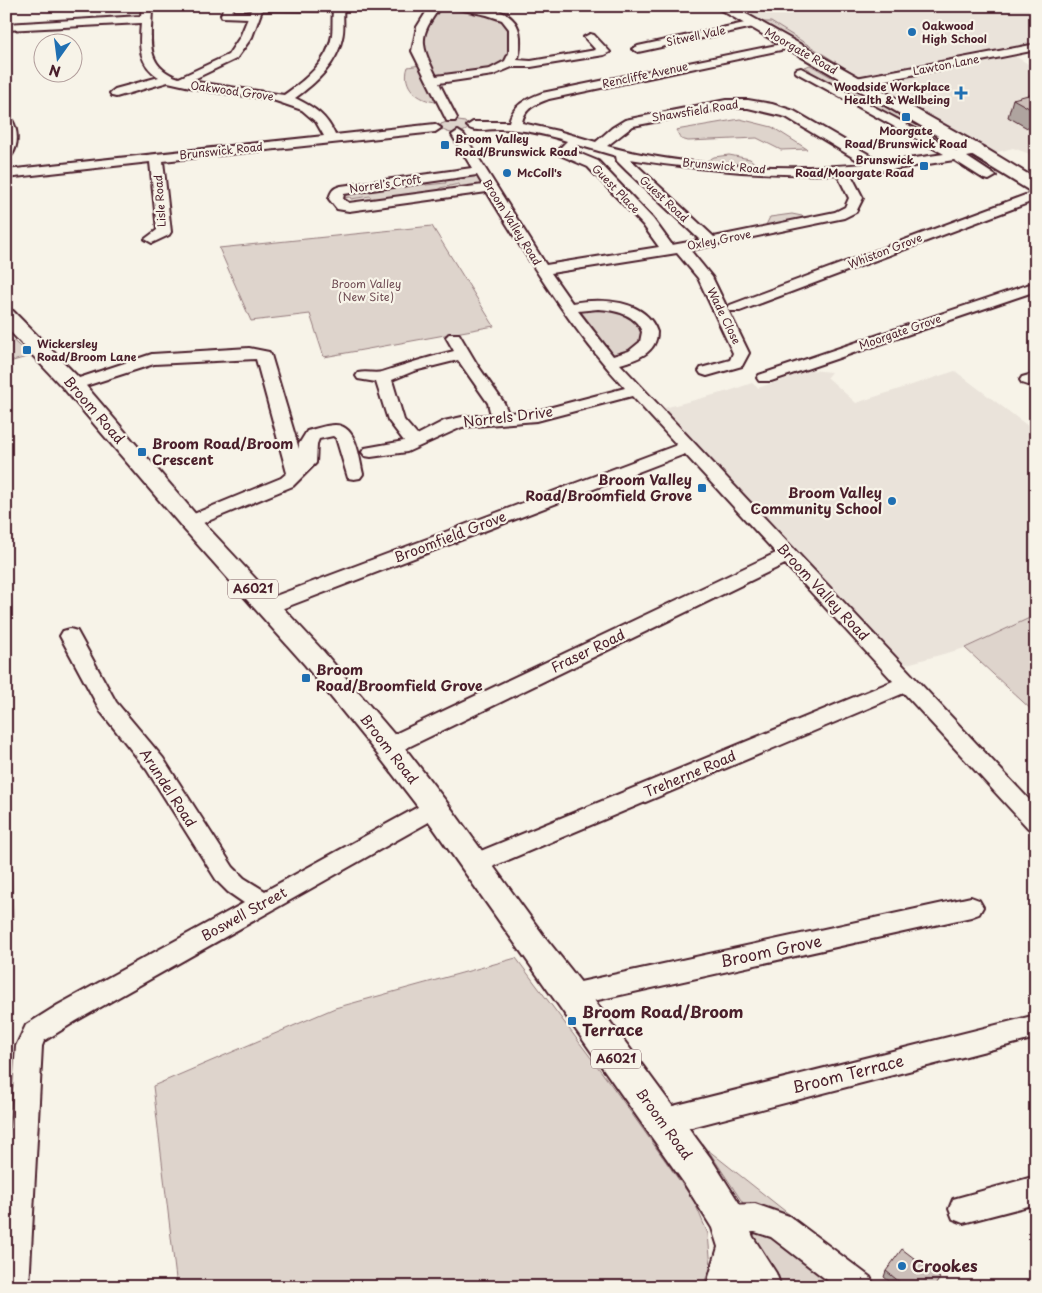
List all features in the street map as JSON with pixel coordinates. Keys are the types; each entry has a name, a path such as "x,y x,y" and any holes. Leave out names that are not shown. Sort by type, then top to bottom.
{"main road":[{"name":"Moorgate Road","path":"720,6 977,151 1035,188"},
{"path":"6,123 9,140 6,151"},
{"name":"Broom Road","path":"6,315 74,385 190,522 269,606 388,747 435,808 516,924 571,995 697,1170 762,1287"},
{"path":"725,1287 729,1279 732,1233"}],"street":[{"path":"228,6 226,15 257,10 339,7 337,36 330,56 312,78 285,100"},
{"name":"Broom Valley Road","path":"436,6 422,26 418,46 420,58 433,80 454,127 490,188 567,308 634,390 1036,822"},
{"path":"458,6 490,12 499,15 511,23 514,29 515,53 510,63"},
{"path":"116,93 120,90 174,80 232,57 242,45 257,10"},
{"path":"6,28 147,12"},
{"name":"Oakwood Grove","path":"147,12 147,59 154,68 174,80 205,89 255,94 299,105 317,116 324,124 331,139"},
{"name":"Sitwell Vale","path":"638,48 754,24"},
{"path":"433,80 487,74 510,63 531,64 604,52 589,33"},
{"name":"Rencliffe Avenue","path":"516,126 517,114 520,109 530,102 546,96 791,45"},
{"name":"Lawton Lane","path":"856,82 1036,47"},
{"name":"Moorgate Road","path":"800,71 957,156 989,176"},
{"name":"Shawsfield Road","path":"598,147 628,123 726,104 748,104 772,108 790,114 870,162 875,167"},
{"path":"473,126 468,121 454,127 446,134 435,128 437,123 454,127 471,130 473,126"},
{"name":"Brunswick Road","path":"473,126 516,126 624,153 745,170 842,170 920,162 977,151"},
{"name":"Brunswick Road","path":"6,174 435,128"},
{"name":"Guest Place","path":"575,141 565,149 565,152 593,164 674,249"},
{"name":"Guest Road","path":"624,153 622,158 710,241"},
{"name":"Lisle Road","path":"152,239 164,232 156,158"},
{"name":"Oxley Grove","path":"542,270 674,249 830,218 846,213 853,206 856,198 842,170"},
{"name":"Norrel's Croft","path":"480,171 341,190 337,192 336,199 342,206 349,207 490,188"},
{"name":"Whiston Grove","path":"735,308 1035,188"},
{"name":"Wade Close","path":"674,249 705,277 741,353 736,363 707,371"},
{"name":"Moorgate Grove","path":"765,378 1036,286"},
{"path":"567,308 589,305 619,308 635,314 648,327 650,337 644,348 632,355 610,362"},
{"path":"454,337 496,404 501,419"},
{"path":"74,385 152,359 259,353 266,360 297,471"},
{"path":"364,376 384,378 390,373 426,362 463,354"},
{"path":"384,378 396,420 405,434 414,443"},
{"name":"Norrels Drive","path":"371,452 390,450 414,443 450,425 551,413 634,390"},
{"path":"190,522 287,482 307,463 308,444 313,435 335,430 344,435 354,474"},
{"name":"Broomfield Grove","path":"269,606 687,447"},
{"name":"Fraser Road","path":"388,747 788,555"},
{"name":"Arundel Road","path":"70,636 108,707 154,764 225,874 236,885 264,903"},
{"name":"Treherne Road","path":"474,864 907,684"},
{"name":"Boswell Street","path":"14,1287 29,1046 35,1033 54,1020 435,808"},
{"name":"Broom Grove","path":"571,995 971,907"},
{"name":"Broom Terrace","path":"661,1122 1036,1026"},
{"path":"964,1209 1036,1190"},
{"path":"732,1233 754,1218 779,1226 858,1286"}],"shaded area":[{"name":"Oakwood High School","path":"731,6 1036,6 1036,43 860,77 771,22 762,22"},
{"name":"Woodside Workplace Health & Wellbeing","path":"1012,54 1036,69 1036,156 1013,148 994,153 868,83"},
{"name":"Broom Valley Community School","path":"811,370 831,372 827,377 856,403 955,371 1036,432 1036,615 965,648 900,666 813,568 664,408 752,383 758,388"}],"green space":[{"path":"440,7 481,12 499,18 506,23 512,36 508,60 495,69 435,77 424,49 424,33 427,25"},
{"path":"762,22 771,22 860,77 857,78"},
{"path":"420,65 437,102 423,99 409,86 406,74 408,67"},
{"path":"810,65 958,148 958,151 955,152 811,73 805,67"},
{"path":"740,119 772,127 807,149 781,150 757,138 688,141 681,139 676,130"},
{"path":"452,120 465,122 469,128 455,133 447,132 440,128 441,124"},
{"path":"729,155 750,159 758,166 705,162 714,157"},
{"path":"477,174 483,185 481,187 462,189 459,184 440,188 442,192 373,202 370,196 351,199 350,197 343,198 343,192 423,180 426,185 446,183 444,177"},
{"path":"792,214 812,218 765,227 770,217"},
{"name":"Broom Valley (New Site)","path":"432,226 494,326 324,357 310,314 251,321 219,248"},
{"path":"598,307 626,314 636,320 646,333 638,348 618,357 614,355 579,309"},
{"path":"6,334 30,356 6,363"},
{"path":"1036,615 1036,714 965,648"},
{"path":"6,821 10,827 13,918 6,922"},
{"path":"516,958 612,1086 694,1201 708,1234 711,1267 702,1287 177,1287 153,1086 335,1008"},
{"path":"708,1150 795,1219 745,1206"},
{"path":"760,1229 770,1232 834,1282 834,1287 777,1287 753,1236"}],"building":[{"path":"1032,94 1036,96 1036,112 1013,99"},
{"name":"Crookes","path":"902,1249 940,1278 934,1287 906,1287 886,1271"}],"place":[{"name":"Oakwood High School","path":"912,32"},
{"name":"Woodside Workplace Health & Wellbeing","path":"961,93"},
{"name":"Moorgate Road/Brunswick Road","path":"906,117"},
{"name":"Broom Valley Road/Brunswick Road","path":"445,145"},
{"name":"Brunswick Road/Moorgate Road","path":"924,166"},
{"name":"McColl's","path":"507,173"},
{"name":"Wickersley Road/Broom Lane","path":"27,350"},
{"name":"Broom Road/Broom Crescent","path":"142,452"},
{"name":"Broom Valley Road/Broomfield Grove","path":"702,488"},
{"name":"Broom Valley Community School","path":"892,501"},
{"name":"Broom Road/Broomfield Grove","path":"306,678"},
{"name":"Broom Road/Broom Terrace","path":"572,1021"},
{"name":"Crookes","path":"902,1266"}]}
